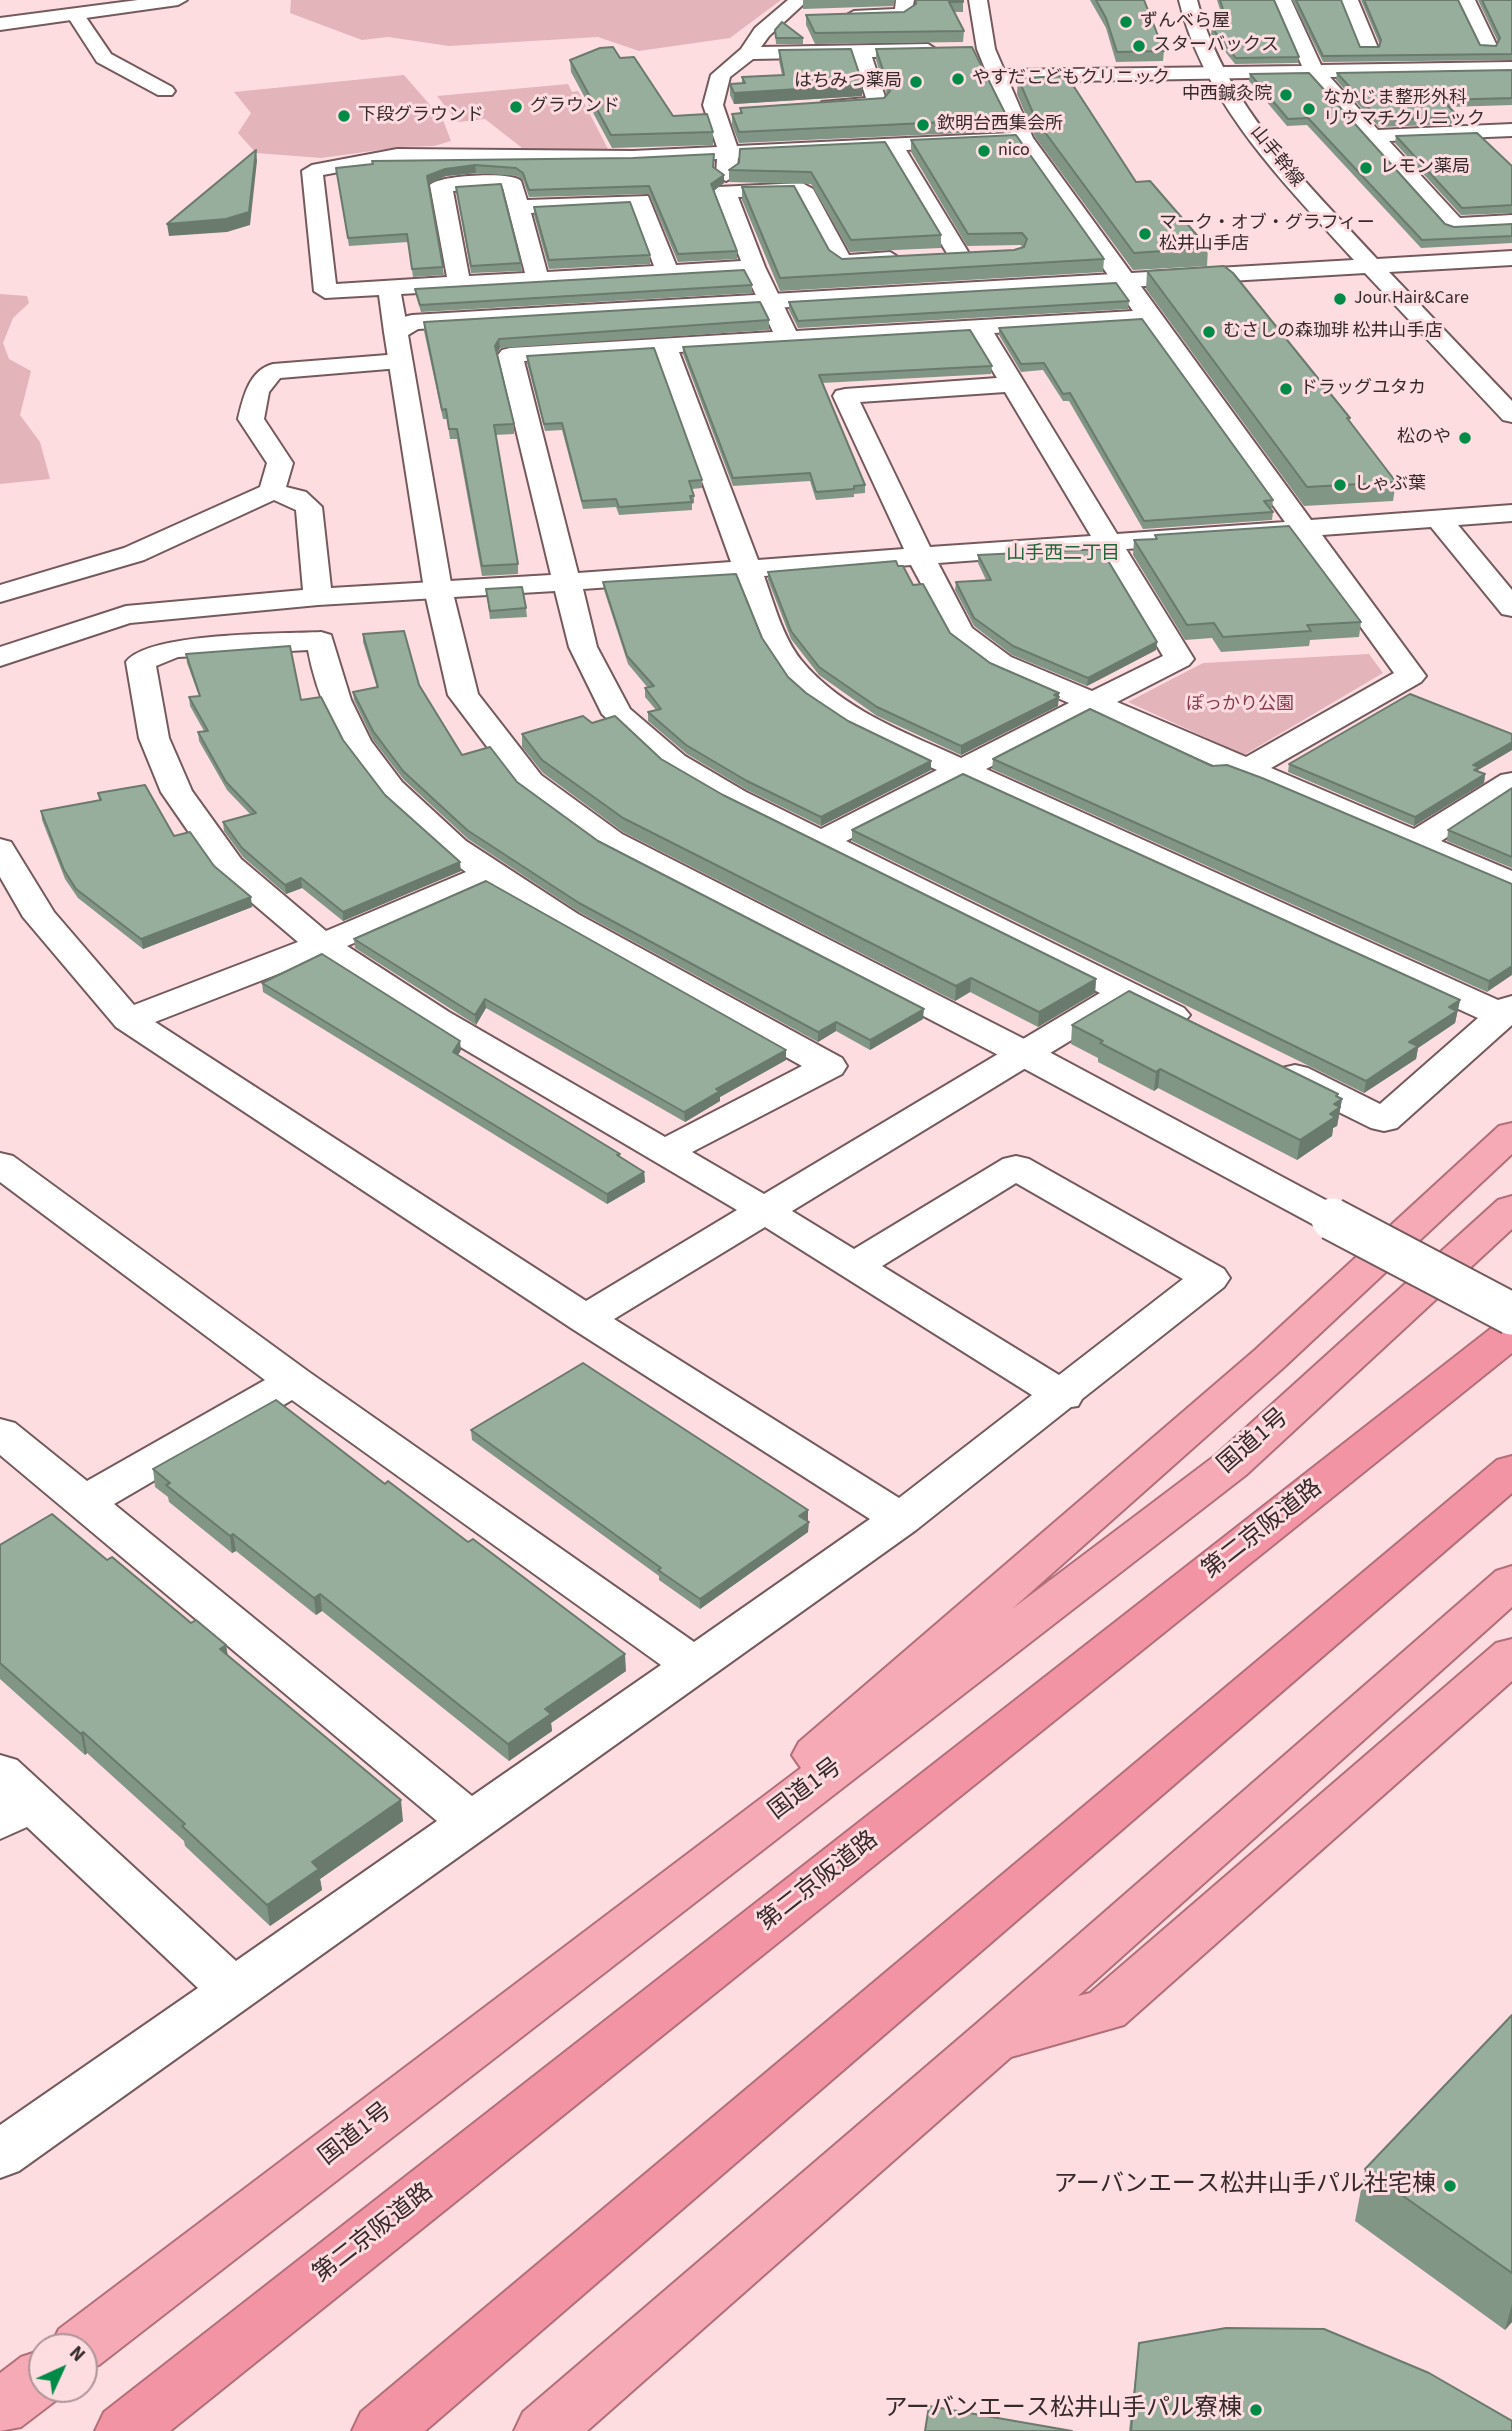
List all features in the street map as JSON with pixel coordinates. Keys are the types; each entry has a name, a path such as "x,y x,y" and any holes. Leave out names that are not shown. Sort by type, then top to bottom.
{"highway":[{"path":"706,1866 833,1737 1269,1359 1512,1134"},
{"name":"国道1号","path":"97,2333 1231,1465 1512,1208"},
{"path":"1403,1419 1512,1311"},
{"name":"第二京阪道路","path":"125,2431 1512,1332"},
{"path":"382,2431 1512,1470"},
{"path":"544,2431 995,2039 1512,1582"},
{"path":"995,2039 1106,2011 1512,1655"},
{"path":"0,2408 28,2387"}],"street":[{"path":"0,24 178,0"},
{"path":"840,16 904,14 905,0"},
{"path":"978,0 979,49 997,76 1023,138 1149,317 1411,676 1247,769"},
{"name":"山手幹線","path":"1188,0 1214,73 1269,152 1370,266 1512,415"},
{"path":"1282,0 1314,71 1454,225 1512,222"},
{"path":"1304,49 1376,48 1349,0"},
{"path":"1466,0 1488,46"},
{"path":"788,339 754,267 725,191 728,150 713,105 721,75 748,53 762,32 777,18 801,9"},
{"path":"75,15 104,58 165,91"},
{"path":"1461,46 1512,46"},
{"path":"748,53 944,49"},
{"path":"810,107 877,103 861,51"},
{"path":"997,76 1512,68"},
{"path":"1333,92 1360,92"},
{"path":"715,113 742,111"},
{"path":"1373,136 1485,131 1507,139"},
{"path":"754,267 325,291 312,171 397,155 633,157 728,150 1023,138"},
{"path":"892,143 960,255"},
{"path":"505,157 538,279"},
{"path":"459,283 441,185 511,181"},
{"path":"725,191 802,189 842,262 907,258"},
{"path":"518,207 640,201 667,271"},
{"path":"933,257 986,254"},
{"path":"396,332 412,322 1512,258"},
{"path":"390,287 438,589 463,695 530,782 611,841 1023,1053 1332,1219 1512,1311"},
{"path":"1149,317 510,355 583,647 617,714 674,763 734,799 1200,1029"},
{"path":"820,842 1179,659 978,327"},
{"path":"665,346 769,630 789,664 821,694 870,728 1506,1011 1384,1120 1261,1059"},
{"path":"272,491 280,463 251,419 257,391 272,371 400,361"},
{"path":"1013,384 845,396 961,633 1002,663 1512,883"},
{"path":"8,592 134,554 272,491 297,498 309,507 318,597"},
{"path":"0,657 126,615 318,597 567,583 1512,513"},
{"path":"1438,518 1512,608"},
{"path":"8,592 83,630"},
{"path":"666,1151 829,1066 599,940 489,874 409,808 364,754 340,712 326,671 321,641 173,649 141,662 154,738 177,792 229,866 322,945 437,1019 764,1210 1063,1396"},
{"path":"1416,842 1512,782"},
{"path":"0,849 40,917 128,1020 585,1319 901,1519"},
{"path":"128,1020 322,945 489,874"},
{"path":"585,1319 1126,992"},
{"path":"0,1164 294,1381 694,1665"},
{"path":"0,2155 901,1519 1063,1396 1210,1278 1016,1167 854,1266"},
{"path":"84,1502 294,1381"},
{"path":"0,1433 472,1823"},
{"path":"10,1798 234,1990"}],"green space":[{"path":"291,0 781,0 730,38 639,51 598,37 449,46 388,37 362,40 290,13"},
{"name":"下段グラウンド","path":"404,75 443,120 451,141 434,146 401,147 321,158 256,153 238,133 251,113 234,92"},
{"name":"グラウンド","path":"568,84 572,92 578,91 608,149 526,151 485,119 458,122 437,96"},
{"path":"0,294 27,296 29,303 13,318 3,343 9,359 31,371 20,415 40,442 50,479 0,484"},
{"name":"ぽっかり公園","path":"1369,654 1383,673 1244,755 1128,702 1203,663"}],"building":[{"path":"916,0 963,0 949,2 964,31 815,33 806,15 904,12 916,4"},
{"path":"1096,0 1144,0 1164,51 1117,52 1106,18"},
{"path":"1220,0 1274,0 1299,57 1236,58 1212,28 1229,28"},
{"path":"1296,0 1341,0 1360,47 1379,47 1381,40 1364,0 1458,0 1480,45 1496,46 1500,38 1482,0 1512,0 1512,54 1323,56"},
{"path":"782,22 803,38 776,38 775,30"},
{"path":"613,47 620,58 634,57 673,116 707,114 713,132 611,135 570,60 600,48"},
{"path":"972,47 1008,119 739,132 732,114 742,113 740,108 884,98 890,91 876,49"},
{"path":"851,49 863,85 734,93 730,84 745,83 742,77 784,75 779,50"},
{"path":"1512,70 1512,98 1442,100 1459,117 1380,120 1337,73"},
{"path":"1309,73 1445,224 1454,227 1512,224 1512,236 1422,240 1308,118 1288,119 1250,74"},
{"path":"1067,76 1136,182 1150,181 1208,248 1134,253 1036,120 1018,78"},
{"path":"1477,133 1512,166 1512,205 1462,208 1396,136"},
{"path":"1016,135 1104,259 780,278 742,187 794,186 829,250 842,259 1014,250 1024,247 1027,239 1022,233 968,234 911,140"},
{"path":"885,142 941,235 851,240 811,172 729,170 739,163 740,149"},
{"path":"256,150 249,212 226,219 167,224"},
{"path":"714,154 713,167 724,175 711,184 737,251 678,254 649,186 529,190 523,173 516,168 475,165 445,169 427,176 443,267 412,269 407,234 348,238 336,168 373,164 372,161 633,158"},
{"path":"501,184 521,263 471,266 456,187"},
{"path":"630,202 650,255 549,260 534,207"},
{"path":"1224,266 1233,273 1350,418 1347,418 1396,482 1307,487 1147,271"},
{"path":"744,270 752,285 420,305 415,289"},
{"path":"1116,283 1129,301 798,321 789,302"},
{"path":"760,302 769,320 499,339 495,346 514,424 494,425 518,564 482,566 457,429 449,429 446,409 442,410 424,322"},
{"path":"1142,319 1273,500 1264,501 1273,512 1144,521 1070,393 1063,394 1044,363 1021,364 999,328"},
{"path":"970,330 992,366 819,375 865,485 854,486 854,489 816,492 810,473 733,478 683,347"},
{"path":"654,348 702,480 689,481 694,496 690,496 692,502 619,507 616,499 582,501 562,423 544,424 527,356"},
{"path":"1289,526 1361,622 1307,625 1311,631 1223,637 1214,623 1187,625 1134,540 1157,539 1155,535"},
{"path":"1101,549 1157,642 1088,678 1013,646 974,618 956,582 991,580 978,555"},
{"path":"896,561 898,566 903,566 913,585 923,584 950,633 990,663 1059,693 1054,695 1059,697 961,746 877,707 819,667 791,631 768,572"},
{"path":"736,574 762,638 788,677 806,693 848,721 931,761 821,817 747,781 686,745 648,712 661,709 645,688 654,686 627,656 603,582"},
{"path":"522,587 526,608 490,611 486,589"},
{"path":"404,631 419,685 462,755 490,747 517,782 598,841 924,1009 870,1040 836,1022 818,1032 579,903 467,830 403,771 373,731 353,692 378,687 363,634"},
{"path":"290,646 301,700 321,697 343,740 385,795 460,862 343,912 301,878 285,885 242,848 223,822 256,813 226,782 198,732 208,731 189,697 200,696 186,654"},
{"path":"1410,694 1512,734 1512,742 1473,765 1479,767 1474,770 1485,774 1415,817 1289,764"},
{"path":"1090,709 1212,766 1227,765 1262,778 1512,884 1512,966 1489,981 993,759"},
{"path":"583,716 592,723 615,716 661,759 723,795 1096,979 1039,1012 971,978 956,986 623,818 542,760 522,734"},
{"path":"963,774 1460,1000 1449,1007 1457,1011 1409,1042 1418,1046 1366,1081 852,830"},
{"path":"145,785 174,836 190,832 214,866 251,897 141,939 76,889 64,870 41,811 101,800 98,793"},
{"path":"1512,788 1512,857 1448,830"},
{"path":"486,881 786,1050 716,1089 720,1091 684,1112 485,999 475,1015 354,939"},
{"path":"322,954 460,1041 453,1052 620,1154 617,1155 644,1172 607,1194 262,983"},
{"path":"1129,991 1338,1094 1336,1096 1342,1099 1334,1104 1340,1107 1330,1114 1335,1117 1300,1140 1160,1069 1156,1072 1072,1025"},
{"path":"583,1363 808,1510 799,1516 809,1522 700,1599 471,1430"},
{"path":"276,1400 385,1484 388,1481 468,1542 473,1539 625,1654 545,1709 551,1714 508,1744 320,1594 314,1598 233,1534 230,1536 166,1485 170,1483 153,1469"},
{"path":"52,1514 107,1560 112,1557 191,1623 196,1620 226,1645 220,1649 401,1800 312,1862 319,1869 267,1905 182,1826 185,1824 83,1732 81,1734 0,1663 0,1545"},
{"path":"1512,2015 1512,2273 1365,2169"},
{"path":"1226,2328 1324,2329 1429,2373 1512,2421 1512,2431 1131,2431 1139,2343"},
{"path":"929,2406 1072,2431 925,2431"}],"place":[{"name":"ずんべら屋","path":"1126,22"},
{"name":"スターバックス","path":"1139,46"},
{"name":"やすだこどもクリニック","path":"958,79"},
{"name":"はちみつ薬局","path":"916,82"},
{"name":"中西鍼灸院","path":"1286,95"},
{"name":"グラウンド","path":"516,107"},
{"name":"なかじま整形外科 リウマチクリニック","path":"1309,109"},
{"name":"下段グラウンド","path":"344,116"},
{"name":"欽明台西集会所","path":"923,125"},
{"name":"nico","path":"984,151"},
{"name":"レモン薬局","path":"1366,168"},
{"name":"マーク・オブ・グラフィー 松井山手店","path":"1145,234"},
{"name":"Jour Hair&Care","path":"1340,299"},
{"name":"むさしの森珈琲 松井山手店","path":"1209,332"},
{"name":"ドラッグユタカ","path":"1286,389"},
{"name":"松のや","path":"1465,438"},
{"name":"しゃぶ葉","path":"1340,485"},
{"name":"アーバンエース松井山手パル社宅棟","path":"1450,2186"},
{"name":"アーバンエース松井山手パル寮棟","path":"1256,2410"}],"district":[{"name":"山手西二丁目","path":"1063,555"}]}
